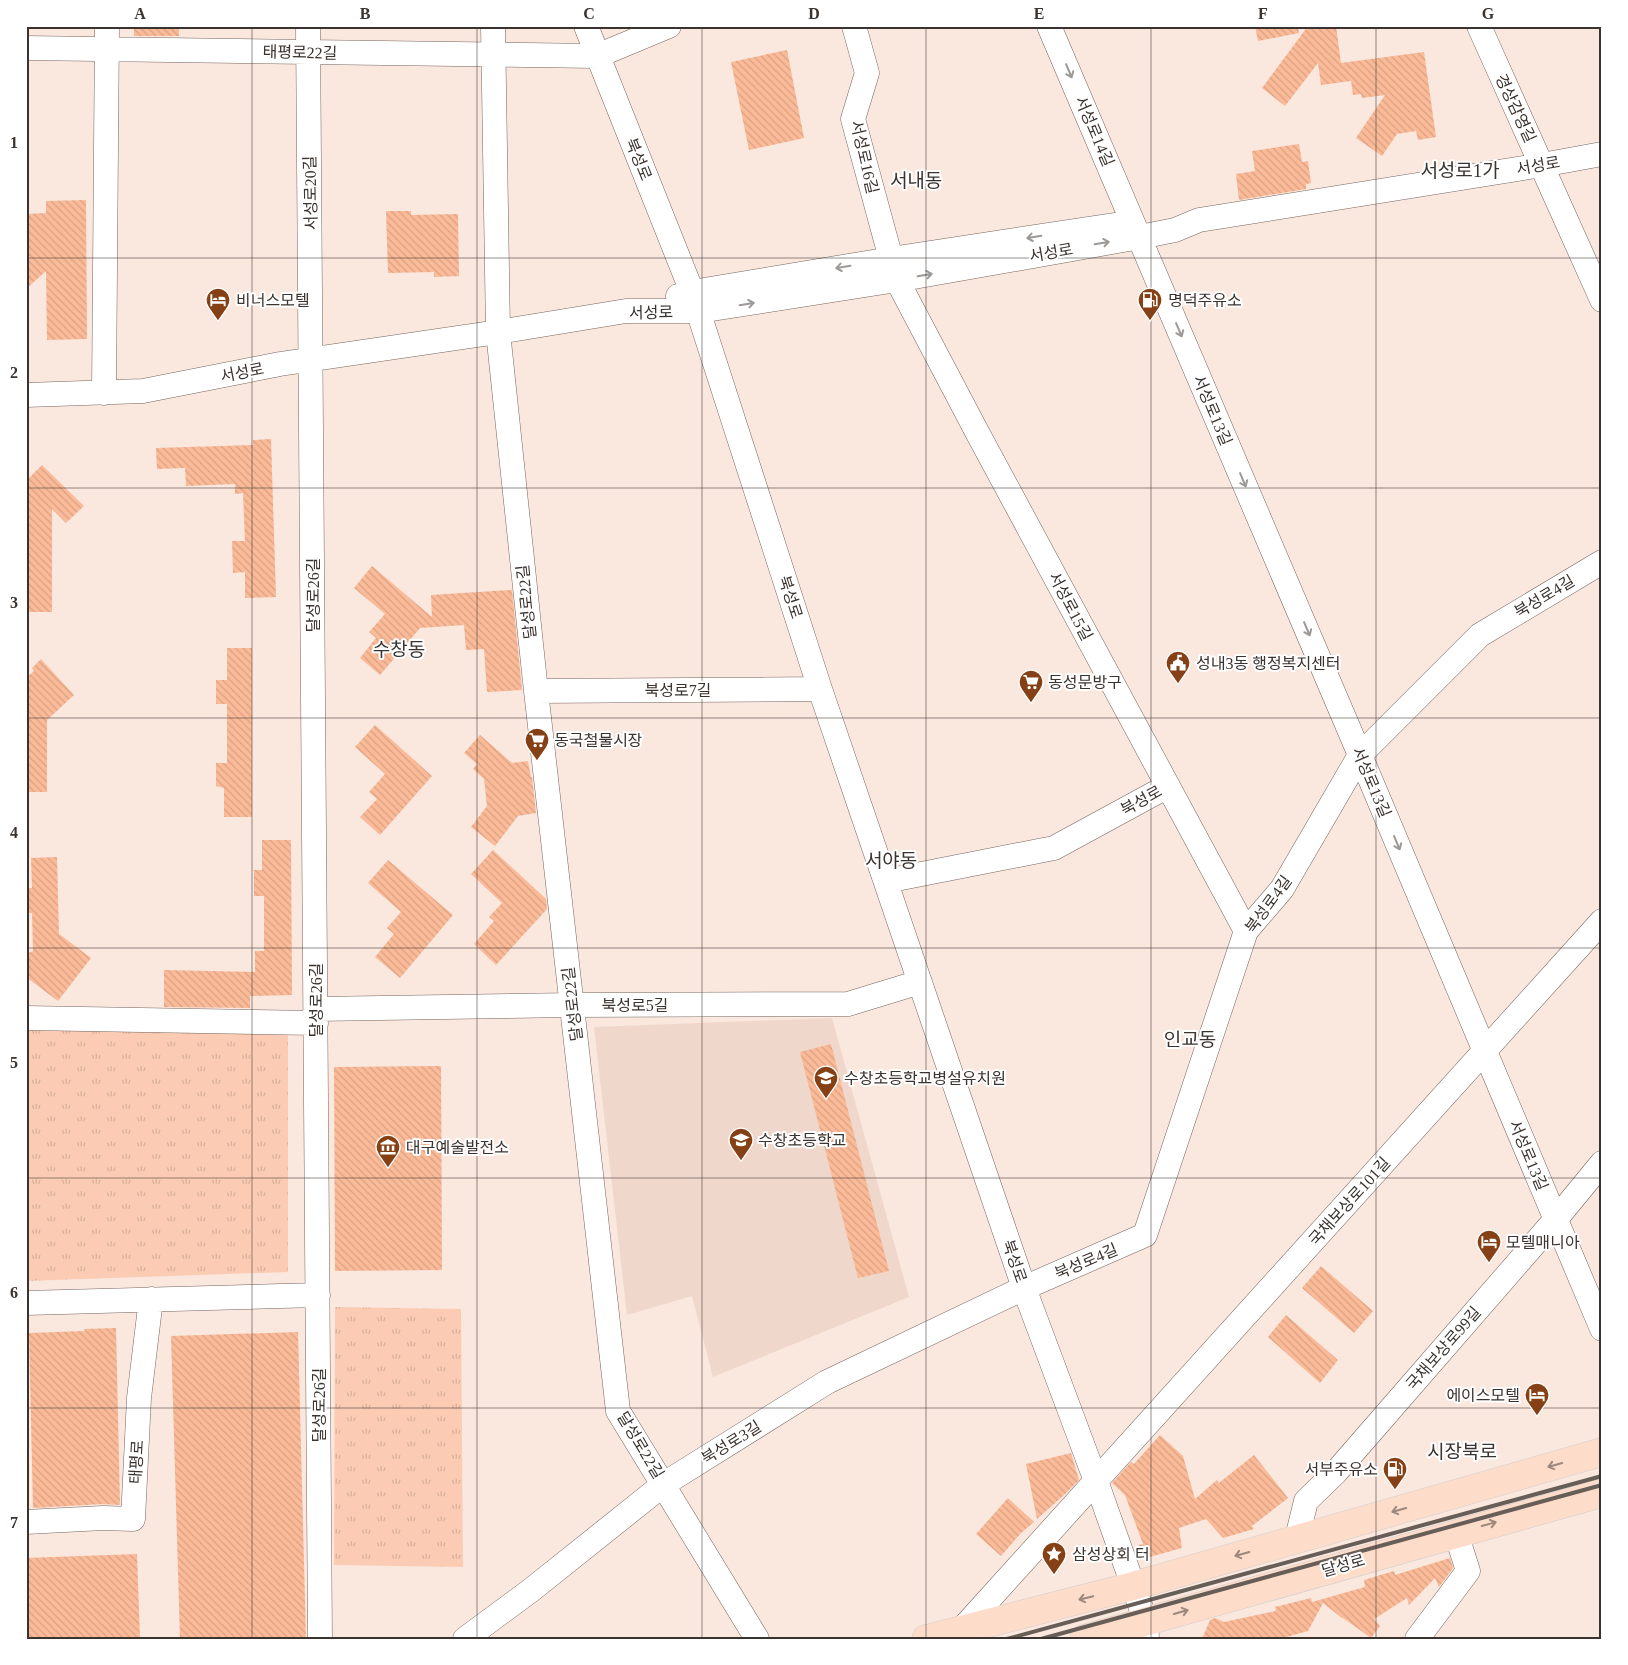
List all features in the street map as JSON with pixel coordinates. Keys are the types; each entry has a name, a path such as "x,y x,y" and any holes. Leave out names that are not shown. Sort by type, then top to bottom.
{"main road":[{"path":"926,1639 1133,1586 1602,1452"},
{"name":"달성로","path":"1084,1639 1147,1630 1456,1533 1602,1493"}],"street":[{"name":"서성로20길","path":"308,26 312,360"},
{"path":"493,26 498,332"},
{"name":"북성로","path":"586,26 596,56 696,302 820,689 1024,1288 1096,1481 1147,1630"},
{"path":"596,56 669,26"},
{"name":"서성로16길","path":"854,26 867,72 853,119 894,270"},
{"name":"서성로14길","path":"1049,26 1137,229"},
{"name":"경상감영길","path":"1479,26 1602,300"},
{"name":"태평로22길","path":"26,48 107,38 308,52 596,56"},
{"path":"104,392 107,38"},
{"name":"서성로","path":"26,396 143,391 280,364 696,302 1137,229 1175,230 1199,220 1602,154"},
{"name":"서성로13길","path":"1137,229 1602,1328"},
{"name":"서성로15길","path":"894,270 977,432 1246,931"},
{"name":"달성로22길","path":"498,332 536,691 618,1411 757,1639"},
{"name":"달성로26길","path":"312,360 320,1639"},
{"name":"북성로4길","path":"1024,1288 1145,1235 1246,931 1282,889 1360,755 1480,635 1602,562"},
{"name":"북성로7길","path":"536,691 820,689"},
{"name":"북성로","path":"886,881 1054,848 1168,786"},
{"name":"국채보상로101길","path":"1096,1481 1602,921"},
{"name":"북성로5길","path":"26,1018 316,1016 572,1005 848,1004 920,982"},
{"name":"국채보상로99길","path":"1297,1538 1306,1501 1336,1472 1602,1163"},
{"name":"북성로3길","path":"465,1639 664,1484 827,1382 1024,1288"},
{"path":"26,1303 318,1295"},
{"name":"태평로","path":"26,1522 103,1518 134,1519 139,1398 151,1299"},
{"path":"963,1628 1096,1481"},
{"path":"1417,1639 1468,1570 1456,1533"}],"shaded area":[{"name":"수창초등학교","path":"832,1018 909,1297 713,1377 692,1296 627,1315 594,1027"}],"green space":[{"path":"26,1028 288,1030 288,1272 26,1281"},
{"path":"335,1307 461,1309 463,1567 334,1565"}],"building":[{"path":"134,26 179,26 179,36 134,36"},
{"path":"1255,26 1298,26 1299,33 1258,41"},
{"path":"1308,26 1336,26 1341,63 1424,52 1436,137 1418,140 1416,131 1397,134 1382,156 1356,138 1385,95 1362,98 1361,94 1353,95 1351,81 1321,85 1318,63 1285,106 1262,88"},
{"path":"787,50 804,138 749,150 731,62"},
{"path":"1299,144 1302,162 1308,161 1311,183 1306,184 1306,189 1239,200 1236,174 1255,171 1252,151"},
{"path":"86,200 87,339 47,340 46,271 26,289 26,214 46,213 46,201"},
{"path":"386,211 411,211 411,215 458,214 459,276 434,277 434,272 388,273"},
{"path":"271,439 276,597 245,598 245,572 233,573 232,541 245,541 243,493 235,494 235,484 186,486 185,468 157,469 156,448 253,445 253,440"},
{"path":"42,465 84,506 66,523 52,509 52,612 26,612 26,481"},
{"path":"372,566 432,617 431,595 512,590 522,690 487,692 484,649 466,650 464,625 420,628 380,675 360,658 376,638 369,632 385,614 354,588"},
{"path":"227,648 252,648 252,817 224,817 224,788 216,786 216,763 227,763 227,704 216,704 216,680 227,680"},
{"path":"41,659 74,695 47,720 47,792 26,792 26,678 34,671 32,668"},
{"path":"375,725 432,776 380,835 360,817 377,799 369,792 385,774 355,747"},
{"path":"480,735 512,763 528,761 532,777 536,813 518,816 495,846 471,827 487,806 484,779 473,769 477,764 464,753"},
{"path":"262,840 291,840 292,995 250,996 250,1008 164,1007 164,970 255,972 255,951 264,951 264,896 254,896 254,870 262,870"},
{"path":"493,850 546,899 547,909 496,965 474,944 494,921 489,917 502,903 471,874"},
{"path":"57,857 59,934 91,958 58,1001 26,977 26,954 33,951 32,913 26,913 26,888 32,888 31,858"},
{"path":"388,860 453,915 400,978 375,957 394,934 387,928 401,912 368,883"},
{"path":"831,1044 889,1271 858,1278 800,1052"},
{"name":"대구예술발전소","path":"441,1066 442,1270 335,1271 334,1067"},
{"path":"1321,1266 1373,1311 1354,1333 1302,1288"},
{"path":"1286,1315 1338,1360 1320,1383 1268,1337"},
{"path":"116,1328 120,1505 102,1504 33,1508 29,1333"},
{"path":"298,1332 306,1639 180,1639 171,1336"},
{"path":"1160,1435 1183,1456 1195,1499 1217,1480 1219,1483 1254,1455 1288,1498 1252,1526 1254,1529 1223,1538 1206,1519 1179,1528 1182,1548 1146,1558 1140,1554 1139,1545 1143,1544 1125,1495 1112,1483 1131,1462 1134,1464"},
{"path":"1071,1453 1079,1480 1037,1519 1026,1464"},
{"path":"1008,1498 1034,1522 1021,1533 1001,1556 976,1534"},
{"path":"137,1554 140,1639 26,1639 26,1558"},
{"path":"1450,1558 1453,1568 1439,1587 1435,1578 1409,1605 1407,1598 1374,1619 1380,1626 1371,1638 1323,1603 1308,1631 1279,1639 1202,1639 1210,1620 1215,1618 1224,1622 1276,1611 1275,1607 1311,1598 1312,1602 1365,1587 1364,1580 1394,1571 1395,1575"}],"railway":[{"path":"1007,1639 1602,1476"},
{"path":"1041,1639 1602,1485"}],"place":[{"name":"비너스모텔","path":"218,321"},
{"name":"명덕주유소","path":"1150,321"},
{"name":"성내3동 행정복지센터","path":"1178,684"},
{"name":"동성문방구","path":"1031,703"},
{"name":"동국철물시장","path":"537,761"},
{"name":"수창초등학교병설유치원","path":"826,1099"},
{"name":"수창초등학교","path":"741,1161"},
{"name":"대구예술발전소","path":"388,1168"},
{"name":"모텔매니아","path":"1489,1263"},
{"name":"에이스모텔","path":"1537,1416"},
{"name":"서부주유소","path":"1395,1490"},
{"name":"삼성상회 터","path":"1054,1575"}],"district":[{"name":"서성로1가","path":"1460,170"},
{"name":"서내동","path":"916,180"},
{"name":"수창동","path":"399,649"},
{"name":"서야동","path":"891,860"},
{"name":"인교동","path":"1190,1039"},
{"name":"시장북로","path":"1462,1451"}]}
